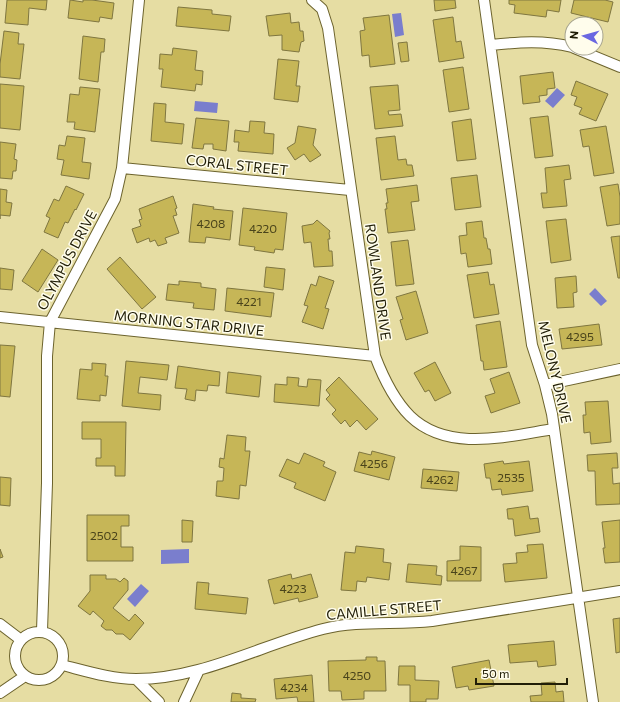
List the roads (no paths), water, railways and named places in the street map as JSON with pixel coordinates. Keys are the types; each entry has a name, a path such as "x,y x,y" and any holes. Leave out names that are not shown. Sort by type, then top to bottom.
{"street":[{"name":"OLYMPUS DRIVE","path":"42,631 47,483 47,356 50,322 115,199 122,168 139,0"},
{"name":"ROWLAND DRIVE","path":"312,0 322,9 328,28 374,356 388,384 410,416 423,426 455,437 470,439 490,438 554,430"},
{"name":"MELONY DRIVE","path":"484,0 532,345 545,385 554,430 593,702"},
{"path":"491,45 532,41 555,43 564,46"},
{"path":"593,56 620,67"},
{"name":"CORAL STREET","path":"122,168 350,190"},
{"name":"MORNING STAR DRIVE","path":"0,317 374,356"},
{"path":"545,385 620,370"},
{"name":"CAMILLE STREET","path":"62,665 115,677 136,679 169,676 199,670 304,635 336,627 360,624 412,624 432,622 620,591"},
{"path":"0,624 21,640"},
{"path":"42,631 56,637 63,650 64,657 62,665 53,676 39,680 25,676 16,663 15,655 21,640 34,632 42,631"},
{"path":"184,702 199,670"},
{"path":"0,693 25,676"},
{"path":"136,679 159,702"}],"water":[{"path":"401,13 404,35 395,37 392,14"},
{"path":"557,88 565,95 553,108 545,101"},
{"path":"195,101 218,103 217,113 194,111"},
{"path":"595,288 607,301 601,306 589,294"},
{"path":"189,549 189,563 161,564 161,550"},
{"path":"141,584 149,591 135,607 127,599"}]}
